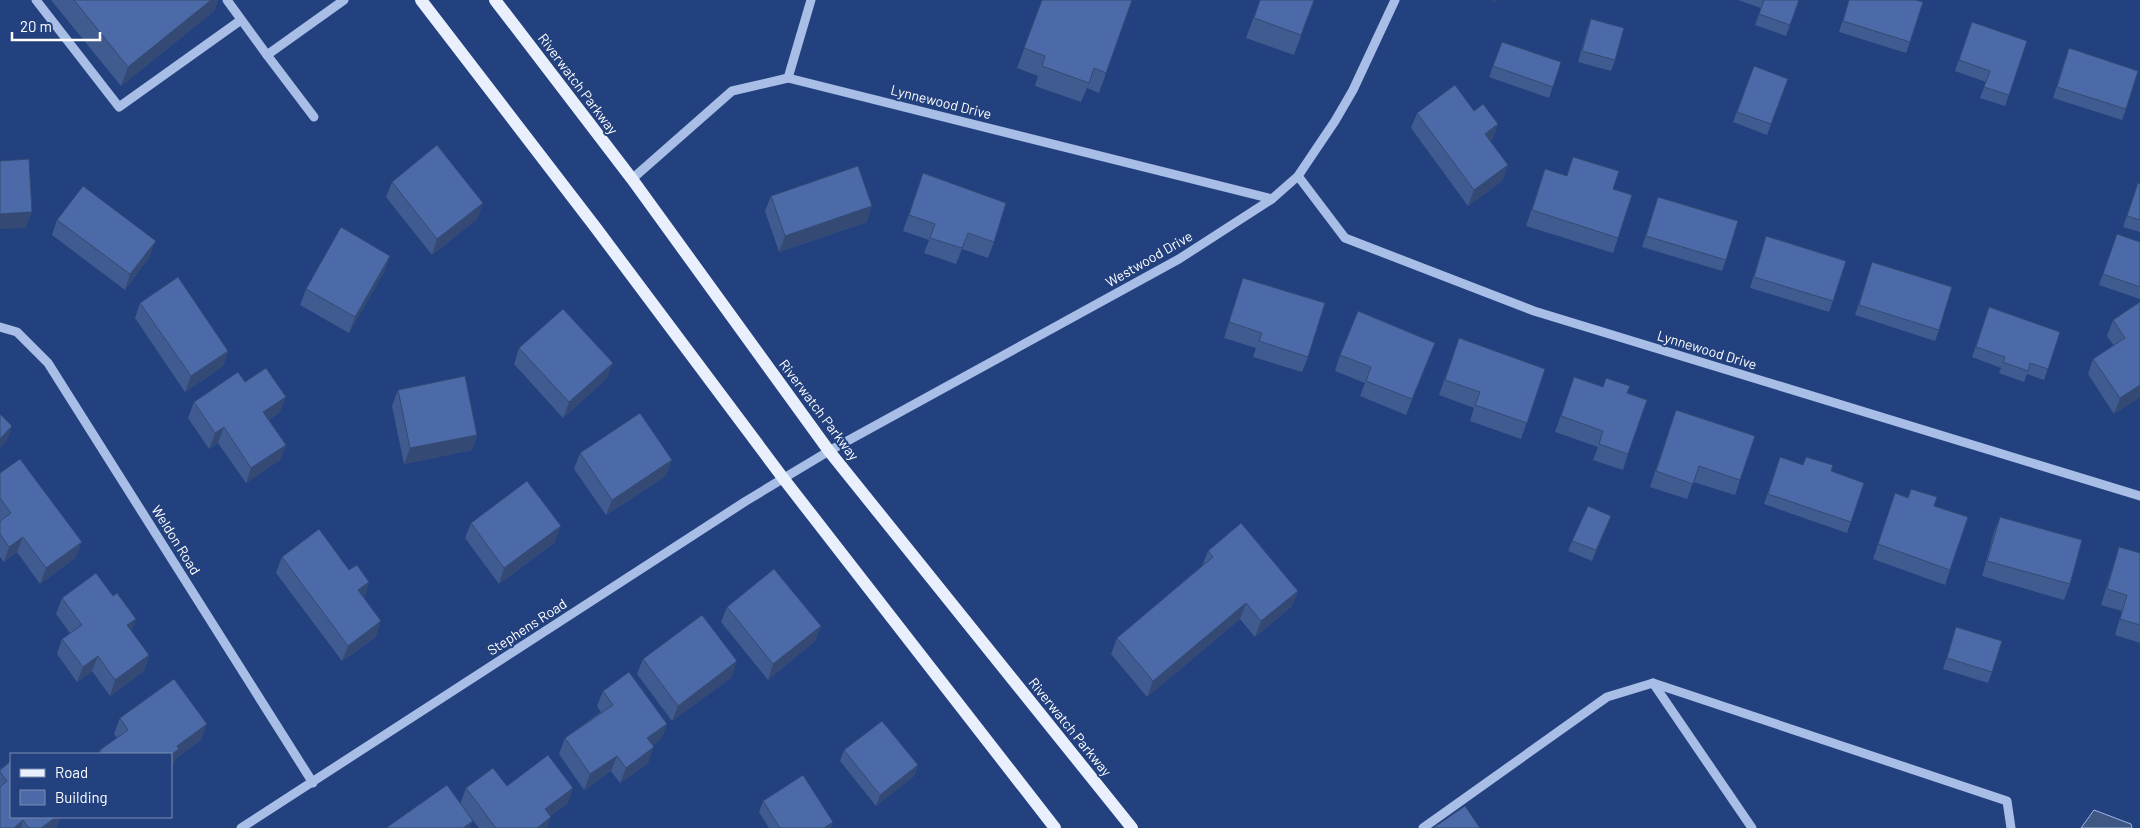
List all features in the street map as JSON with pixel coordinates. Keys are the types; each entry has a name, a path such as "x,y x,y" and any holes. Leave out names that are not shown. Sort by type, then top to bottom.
{"main road":[{"path":"421,0 596,228 783,478 1055,828"},
{"name":"Riverwatch Parkway","path":"495,0 632,179 829,450 1132,828"}],"street":[{"path":"36,0 118,107 241,20"},
{"path":"227,0 314,117"},
{"path":"267,55 344,0"},
{"path":"788,78 810,0"},
{"name":"Westwood Drive","path":"829,450 1179,259 1272,199 1298,176 1354,90 1395,0"},
{"name":"Lynnewood Drive","path":"632,179 732,91 788,78 1272,199"},
{"name":"Lynnewood Drive","path":"1298,176 1345,238 1534,311 2140,496"},
{"name":"Weldon Road","path":"0,327 17,332 48,363 313,783"},
{"name":"Stephens Road","path":"241,828 829,450"},
{"path":"1423,828 1607,698 1653,683 2007,801 2011,828"},
{"path":"1653,683 1752,828"}],"water":[{"path":"2094,810 2131,824 2132,828 2081,828"}],"building":[{"path":"74,0 211,0 128,67"},
{"path":"1042,0 1132,0 1106,73 1094,68 1089,83 1042,66 1045,56 1024,48"},
{"path":"1260,0 1314,0 1301,35 1254,18"},
{"path":"1764,0 1799,0 1790,25 1759,14"},
{"path":"1849,0 1916,0 1923,2 1910,42 1843,21"},
{"path":"1591,19 1624,28 1615,60 1582,51"},
{"path":"1972,22 2027,41 2009,95 1984,87 1990,71 1959,60"},
{"path":"1502,42 1561,62 1553,87 1493,66"},
{"path":"2069,48 2138,71 2126,109 2057,87"},
{"path":"1754,66 1788,79 1771,124 1737,112"},
{"path":"1455,85 1474,111 1483,104 1498,124 1485,134 1508,165 1474,190 1417,113"},
{"path":"437,145 483,203 437,239 392,182"},
{"path":"1573,157 1619,171 1613,189 1632,195 1618,238 1532,210 1545,169 1567,176"},
{"path":"29,159 32,212 0,214 0,161"},
{"path":"858,166 872,206 785,236 771,196"},
{"path":"923,173 1006,203 994,242 968,233 962,248 930,238 935,224 909,215"},
{"path":"2138,183 2140,184 2140,220 2127,216"},
{"path":"83,186 156,241 130,274 57,220"},
{"path":"1658,197 1738,221 1726,260 1646,236"},
{"path":"341,227 390,256 355,317 306,289"},
{"path":"2117,234 2140,242 2140,287 2103,274"},
{"path":"1766,236 1846,261 1833,301 1754,277"},
{"path":"1872,262 1952,287 1939,330 1859,305"},
{"path":"178,277 228,351 191,376 140,303"},
{"path":"1243,278 1325,303 1308,357 1259,341 1262,333 1229,322"},
{"path":"2140,302 2140,385 2120,398 2093,359 2125,338 2113,320"},
{"path":"1989,307 2060,332 2048,369 2030,363 2028,371 2003,362 2005,357 1976,347"},
{"path":"563,309 613,363 569,402 519,348"},
{"path":"1358,311 1435,343 1412,399 1366,381 1371,367 1340,355"},
{"path":"1459,338 1545,369 1527,423 1475,405 1480,392 1445,380"},
{"path":"266,368 286,397 263,412 286,445 251,468 224,427 215,433 194,402 238,372 245,382"},
{"path":"465,376 477,435 410,448 398,390"},
{"path":"1574,377 1603,387 1606,378 1630,386 1627,393 1647,400 1628,454 1599,444 1603,431 1561,416"},
{"path":"1676,410 1755,436 1740,480 1699,466 1693,484 1656,471"},
{"path":"640,413 672,460 612,500 580,453"},
{"path":"0,414 12,426 0,439"},
{"path":"1780,457 1803,465 1806,457 1833,465 1831,471 1864,483 1851,522 1768,494"},
{"path":"20,459 82,542 46,568 23,537 9,547 0,534 0,521 11,513 0,498 0,473"},
{"path":"527,481 561,526 504,568 471,523"},
{"path":"1911,489 1937,497 1934,506 1968,517 1950,570 1878,544 1895,493 1908,498"},
{"path":"1588,506 1611,516 1596,550 1572,541"},
{"path":"2000,517 2082,540 2070,584 1987,561"},
{"path":"1241,523 1298,591 1261,621 1246,603 1153,681 1117,638 1213,557 1208,551"},
{"path":"319,529 349,570 357,565 369,582 358,590 381,621 348,646 282,557"},
{"path":"2119,547 2140,553 2140,625 2120,619 2127,595 2107,589"},
{"path":"774,569 821,626 773,664 727,607"},
{"path":"96,573 113,596 117,593 136,619 127,625 149,655 115,680 98,656 83,667 62,639 82,625 62,598"},
{"path":"702,615 737,661 678,706 643,659"},
{"path":"1956,627 2002,641 1992,672 1947,658"},
{"path":"629,672 667,724 647,738 654,747 626,768 617,756 590,774 565,738 613,705 603,691"},
{"path":"174,679 207,724 177,746 179,749 172,754 102,753 100,750 128,730 120,718"},
{"path":"882,721 918,765 880,795 844,750"},
{"path":"548,755 573,788 545,809 551,817 537,828 496,828 466,788 493,768 507,786"},
{"path":"10,762 10,818 55,818 41,828 29,828 23,820 14,828 0,828 0,787 7,781 0,770"},
{"path":"803,775 833,822 824,828 780,828 763,801"},
{"path":"447,785 473,821 463,828 386,828"},
{"path":"1465,806 1480,828 1433,828"}]}
